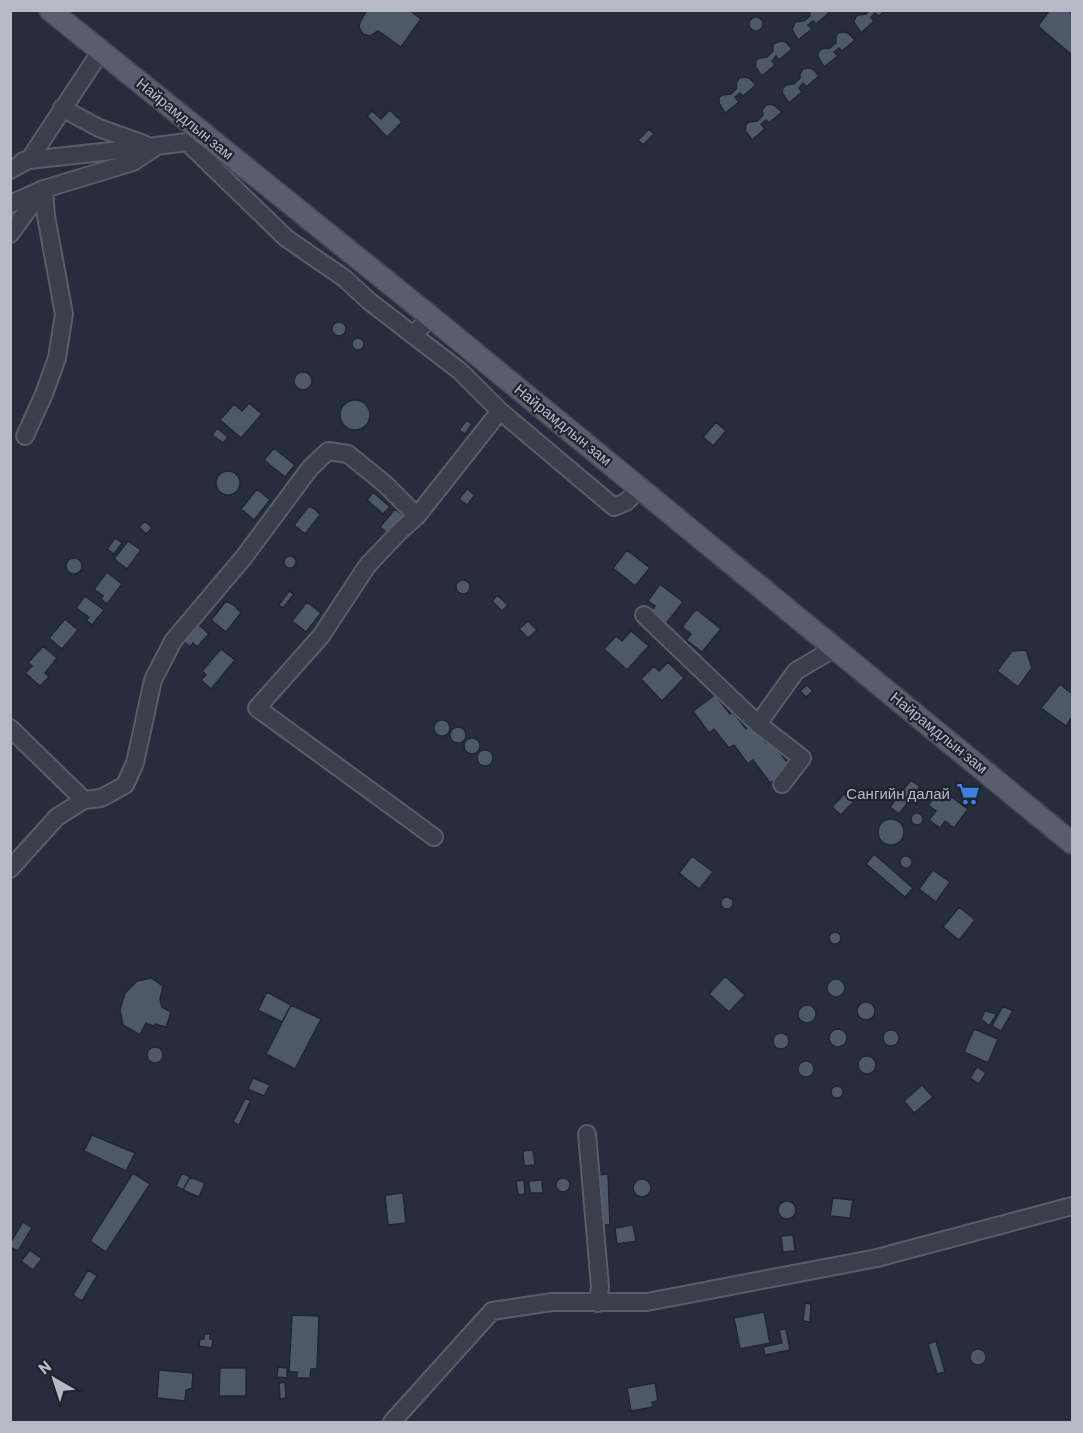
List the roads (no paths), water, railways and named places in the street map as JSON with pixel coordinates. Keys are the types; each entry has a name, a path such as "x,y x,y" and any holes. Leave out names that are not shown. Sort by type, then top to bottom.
{"main road":[{"name":"Найрамдлын зам","path":"50,10 101,51 196,139 431,317 1072,843"}],"street":[{"path":"10,170 29,160 101,51"},
{"path":"62,108 99,128 153,146"},
{"path":"10,162 196,139 286,238 344,278 369,301 460,371 500,411 614,507 626,502 640,488"},
{"path":"10,204 44,189 133,162 153,146"},
{"path":"10,234 44,189"},
{"path":"25,436 57,358 64,314 46,216 44,189"},
{"path":"413,335 431,317"},
{"path":"434,837 257,708 321,636 367,566 417,516 500,411"},
{"path":"10,869 57,818 84,800 101,798 125,785 135,763 153,680 173,641 244,557 310,468 328,451 348,454 385,484 417,516"},
{"path":"644,615 758,724 802,758 782,784"},
{"path":"758,724 796,671 835,648"},
{"path":"10,728 84,800"},
{"path":"587,1134 600,1287 598,1303"},
{"path":"392,1422 492,1311 552,1302 647,1302 877,1258 1072,1206"}],"place":[{"name":"Сангийн далай","path":"968,794"}]}
